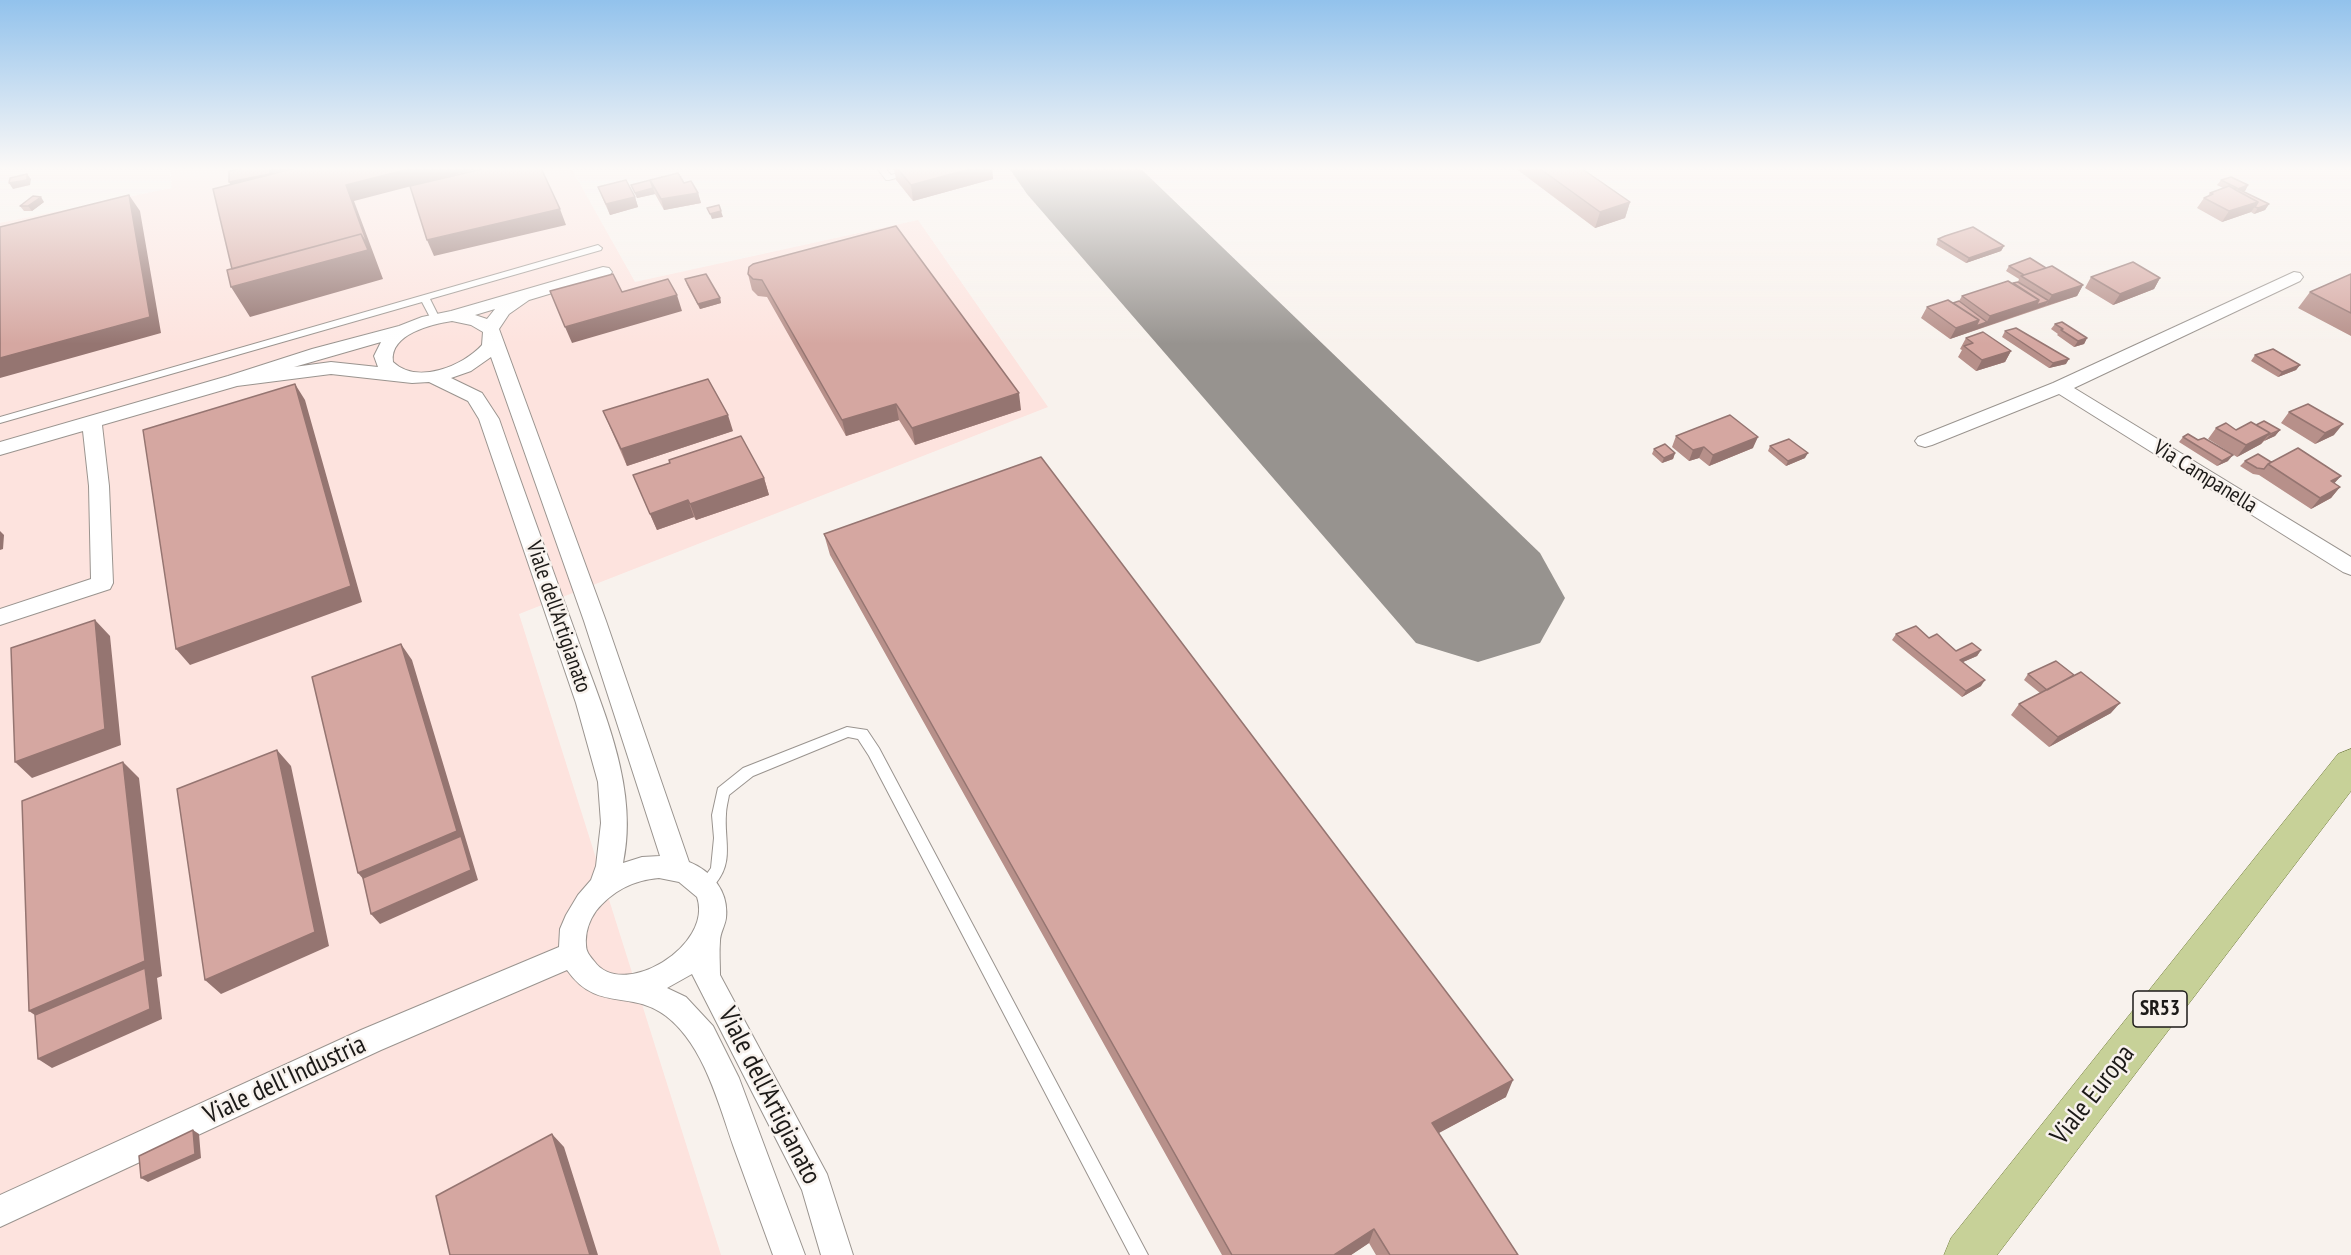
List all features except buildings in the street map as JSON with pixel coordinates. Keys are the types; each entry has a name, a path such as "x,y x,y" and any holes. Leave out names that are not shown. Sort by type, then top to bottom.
{"main road":[{"name":"Viale Europa","path":"1968,1255 2351,764"}],"street":[{"name":"Viale dell'Artigianato","path":"0,449 235,380 318,353 603,272"},
{"path":"1925,441 2060,387 2294,277"},
{"name":"Viale dell'Artigianato","path":"235,380 331,368 415,378 434,377 452,372 481,357 489,347 492,332 503,310 523,296"},
{"name":"Viale dell'Artigianato","path":"443,317 469,317 482,321 492,332 595,621 678,868 660,866 640,868 620,876 587,902 577,920 572,938 573,954 580,968 590,978 605,984 632,986 659,980 677,970 694,955 706,937 712,918 712,901 705,886"},
{"name":"Viale dell'Artigianato","path":"399,375 388,369 383,360 384,350 392,339 405,330"},
{"name":"Viale dell'Artigianato","path":"434,377 475,397 489,419 588,704 610,778 615,821 610,863 602,888"},
{"name":"Via Campanella","path":"2060,387 2351,567"},
{"path":"0,617 102,583 99,486 92,421"},
{"path":"678,868 694,875 705,886"},
{"name":"Viale dell'Artigianato","path":"706,937 706,976 816,1185 837,1255"},
{"name":"Viale dell'Industria","path":"0,1211 371,1040 573,954"},
{"name":"Viale dell'Artigianato","path":"632,986 676,1006 703,1036 724,1078 789,1255"}],"lane":[{"path":"0,420 598,248"},
{"path":"425,298 443,317"},
{"path":"705,886 718,870 721,838 719,815 723,792 748,772 847,732 862,734 874,752 1138,1255"},
{"path":"822,1206 848,1255"}],"shaded area":[{"path":"0,227 604,227 635,282 888,227 923,227 1048,407 519,614 721,1255 0,1255"}],"runway":[{"path":"1126,227 1478,598"}]}
